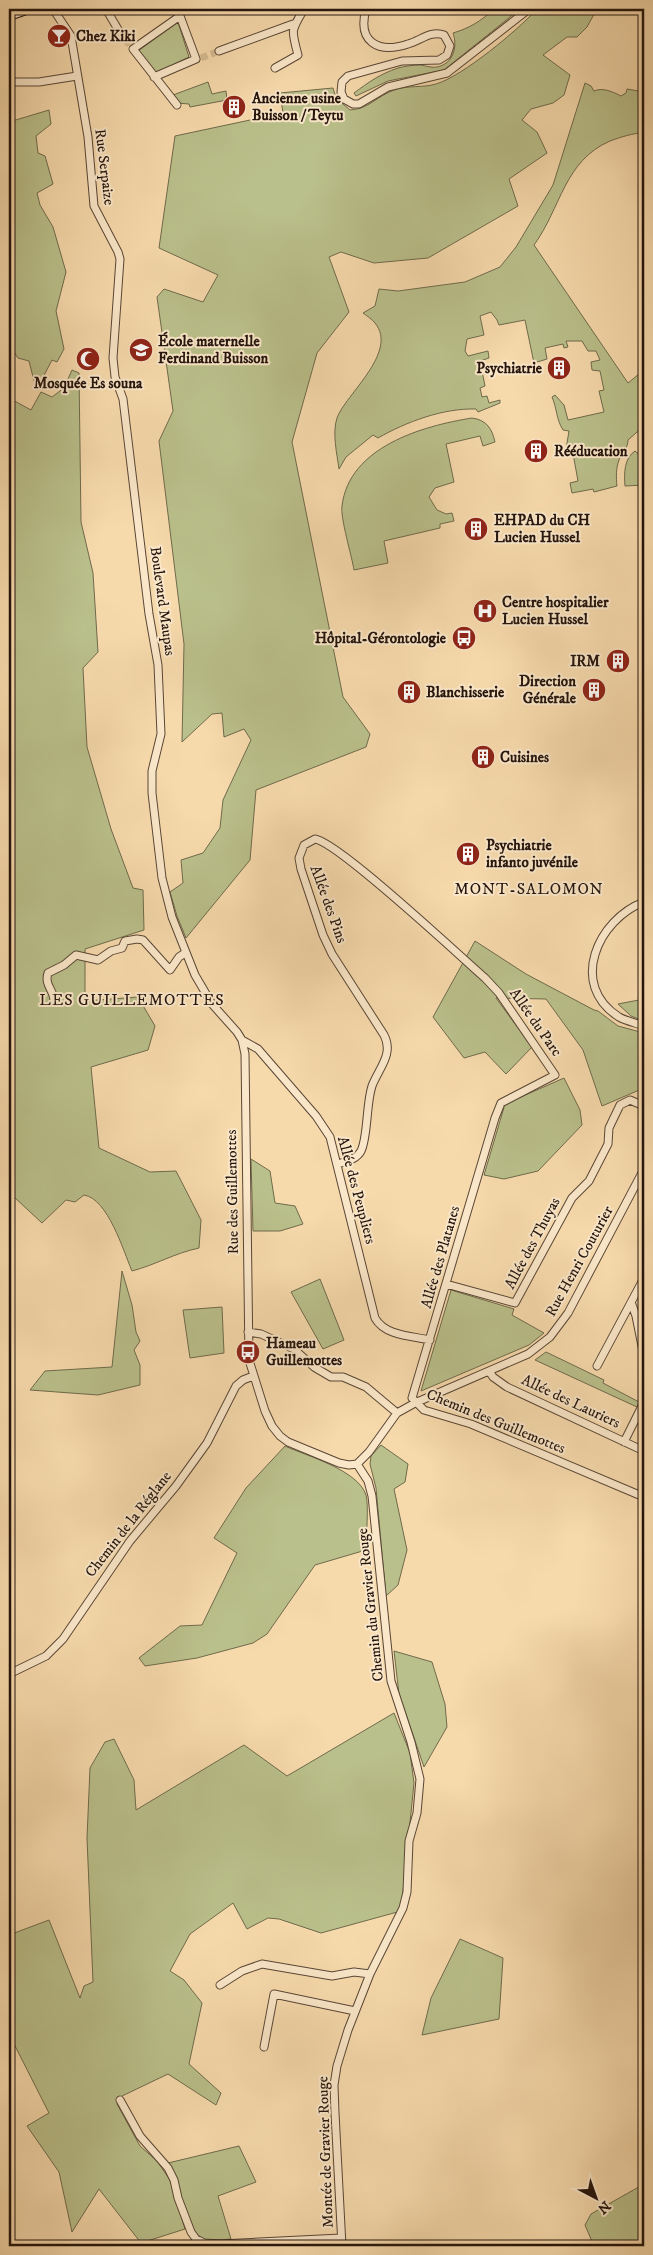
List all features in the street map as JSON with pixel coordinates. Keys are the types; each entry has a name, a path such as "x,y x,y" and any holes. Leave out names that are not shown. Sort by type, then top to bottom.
{"main road":[{"path":"9,15 26,9"},
{"path":"390,9 409,9"}],"street":[{"name":"Rue Serpaize","path":"53,9 71,36 88,144 94,206 120,259 114,328"},
{"path":"106,9 119,32"},
{"path":"219,51 293,24 304,9"},
{"path":"366,9 363,29 366,37 377,45 401,46 435,33 444,35 450,46 447,55 439,60 402,61 348,76 342,82 340,92 344,99 353,104 359,104 388,87 448,73 529,9"},
{"path":"154,77 198,58 182,14 133,49 154,77 177,105"},
{"path":"275,68 298,55 293,38 293,24"},
{"path":"9,82 39,82 77,76"},
{"name":"Boulevard Maupas","path":"114,328 113,358 115,377 123,400 149,614 158,665 161,734 152,771 152,793 162,878"},
{"name":"Allée des Pins","path":"338,1164 353,1159 362,1149 372,1084 388,1054 389,1047 384,1035 332,954 323,936 301,869 299,858 304,845 316,839 329,845 372,879 458,954"},
{"name":"Rue des Guillemottes","path":"162,878 172,917 185,954 202,988 242,1040 246,1063 248,1332 249,1360 253,1376 265,1411 272,1426 280,1436 288,1442 340,1463 357,1464"},
{"path":"644,902 619,916 603,935 595,955 593,977 596,991 612,1012 624,1020 644,1026"},
{"path":"54,1001 53,994 46,983 48,973 64,965 76,955 98,960 111,951 122,948 125,941 137,939 143,940 170,970 179,958 185,954"},
{"name":"Allée du Parc","path":"458,954 499,993 555,1075 501,1103 495,1118"},
{"name":"Allée des Peupliers","path":"242,1040 258,1049 316,1116 330,1138 375,1318 379,1325 389,1331 430,1340"},
{"name":"Allée des Thuyas","path":"446,1284 515,1303 572,1198 589,1182 608,1144 609,1128 620,1105 630,1100 644,1106"},
{"name":"Allée des Platanes","path":"415,1403 412,1398 495,1118"},
{"name":"Rue Henri Couturier","path":"415,1403 528,1354 541,1345 560,1326 644,1169"},
{"path":"597,1366 644,1278"},
{"path":"631,1302 636,1316 644,1356"},
{"path":"248,1332 261,1334 294,1349 314,1367 331,1377 343,1377 366,1387 397,1413"},
{"name":"Allée des Lauriers","path":"489,1371 493,1377 507,1387 644,1451"},
{"name":"Chemin de la Réglane","path":"9,1674 46,1656 63,1638 130,1541 176,1486 206,1443 236,1386 253,1376"},
{"path":"624,1442 644,1402"},
{"name":"Chemin des Guillemottes","path":"357,1464 369,1452 397,1413 415,1403 424,1410 471,1424 644,1497"},
{"name":"Chemin du Gravier Rouge","path":"357,1464 368,1482 372,1496 391,1680 411,1742 420,1780 417,1813 409,1841 405,1900 397,1922 370,1974"},
{"path":"220,1985 242,1972 262,1964 292,1971 332,1976 354,1972 370,1974"},
{"name":"Montée de Gravier Rouge","path":"342,2246 334,2085 340,2055 370,1974"},
{"path":"264,2047 274,1994 355,2011"},
{"path":"120,2100 140,2136 168,2168 174,2180 186,2222 196,2238 204,2243 221,2244 341,2238"}],"green space":[{"path":"494,9 520,9 444,70 388,81 356,96 354,93 375,79 398,68 415,65 437,67 447,62 453,54 455,44 453,33 475,24"},
{"path":"537,9 597,9 587,27 577,37 567,37 543,55 570,75 564,95 553,103 531,109 522,120 537,132 547,153 509,179 518,206 428,258 374,263 341,252 329,257 349,312 317,353 292,442 343,697 370,734 366,747 256,790 250,860 186,938 170,892 183,883 181,860 203,853 220,828 223,800 251,740 244,729 224,737 222,713 212,714 182,742 184,644 159,441 173,411 157,297 164,289 203,302 218,275 159,248 175,136 283,113 280,93 333,88 336,98 350,110 368,105 394,90 436,84 475,62 504,40"},
{"path":"178,22 189,57 156,73 138,51"},
{"path":"208,82 212,94 226,91 227,100 190,107 189,104 176,103 173,95"},
{"path":"585,83 591,86 594,91 604,90 621,96 626,93 627,89 644,92 644,133 631,134 610,141 583,160 573,173 534,245 628,383 639,374 644,379 644,426 628,440 626,448 620,457 616,473 617,486 594,492 593,489 572,493 570,483 578,481 572,448 566,449 569,431 563,430 561,426 552,397 555,395 564,405 568,420 604,412 599,391 604,390 600,371 592,370 591,362 600,360 596,351 588,351 582,341 566,341 568,347 564,348 563,344 545,348 547,359 534,363 525,320 499,325 491,312 480,316 484,335 467,339 465,351 468,356 488,351 489,358 480,361 485,386 480,388 482,397 487,396 489,403 500,400 500,403 478,412 476,409 463,409 425,417 378,438 373,435 346,457 339,469 335,437 337,418 376,360 380,347 381,334 375,323 363,313 375,306 379,289 398,291 465,282 500,267 516,247 553,185"},
{"path":"49,110 51,124 36,136 38,153 45,156 53,184 37,193 40,205 53,227 66,272 56,311 64,349 57,362 52,360 40,383 34,381 29,361 18,358 9,345 9,241 13,239 9,224 9,122"},
{"path":"72,370 79,373 81,522 93,573 98,652 83,668 87,747 111,829 133,888 143,890 144,930 85,949 85,1001 138,997 155,1026 148,1050 91,1067 99,1148 150,1172 176,1171 201,1220 199,1248 132,1271 114,1227 107,1215 93,1199 84,1195 75,1202 66,1200 42,1223 13,1196 9,1197 9,398 31,410 41,392 52,397 64,388"},
{"path":"472,418 482,421 488,426 495,442 483,446 480,436 446,444 454,482 435,488 429,497 437,510 446,514 452,513 454,521 440,524 440,528 384,541 388,563 354,570 344,528 342,506 348,486 358,468 373,454 411,434"},
{"path":"635,451 644,459 644,485 625,486 627,462"},
{"path":"475,941 526,974 598,1011 618,1026 644,1033 644,1088 602,1106 583,1050 546,999 496,998 532,1047 506,1074 485,1052 464,1058 433,1017"},
{"path":"644,999 644,1021 631,1016 618,1004"},
{"path":"564,1078 580,1110 582,1125 538,1171 504,1179 484,1175 505,1104"},
{"path":"251,1159 270,1171 275,1203 295,1206 303,1224 280,1231 253,1231"},
{"path":"122,1271 132,1305 136,1332 140,1341 134,1350 140,1365 140,1385 98,1395 30,1390 45,1371 112,1367"},
{"path":"320,1279 344,1340 323,1349 291,1292"},
{"path":"451,1290 514,1309 512,1315 544,1333 529,1345 421,1391"},
{"path":"222,1307 224,1353 190,1358 183,1310"},
{"path":"546,1352 604,1380 603,1383 639,1402 637,1407 535,1360"},
{"path":"381,1445 408,1464 405,1482 394,1489 407,1550 398,1585 386,1596 376,1488 370,1464 371,1456"},
{"path":"285,1446 343,1471 361,1486 367,1500 366,1550 315,1565 267,1634 253,1643 197,1658 145,1666 139,1658 180,1626 202,1625 237,1553 214,1538 246,1488"},
{"path":"394,1651 432,1662 445,1704 447,1727 424,1767 399,1694"},
{"path":"394,1713 410,1753 414,1783 401,1911 321,1933 279,1919 268,1918 247,1929 233,1903 190,1934 170,1971 184,1980 202,2003 189,2064 221,2093 216,2105 168,2074 122,2096 117,2104 140,2146 157,2161 170,2180 185,2229 141,2243 99,2189 72,2232 59,2172 27,2126 49,2113 9,2034 9,1969 14,1966 9,1954 9,1935 49,1920 80,1998 84,1986 93,1982 87,1838 90,1768 105,1742 114,1739 134,1780 136,1810 244,1745 287,1776"},
{"path":"460,1939 503,1958 499,2019 422,2035 431,1998"},
{"path":"239,2146 256,2182 218,2196 231,2239 208,2241 195,2234 168,2163"},
{"path":"644,2184 644,2246 594,2246 585,2225 591,2214"}],"tunnel":[{"path":"119,31 133,49"},
{"path":"201,58 219,51"}],"place":[{"name":"Chez Kiki","path":"59,36"},
{"name":"Ancienne usine Buisson / Teytu","path":"234,107"},
{"name":"École maternelle Ferdinand Buisson","path":"141,350"},
{"name":"Mosquée Es souna","path":"88,359"},
{"name":"Psychiatrie","path":"559,368"},
{"name":"Rééducation","path":"536,451"},
{"name":"EHPAD du CH Lucien Hussel","path":"476,529"},
{"name":"Centre hospitalier Lucien Hussel","path":"485,611"},
{"name":"Hôpital-Gérontologie","path":"464,638"},
{"name":"IRM","path":"618,661"},
{"name":"Direction Générale","path":"594,690"},
{"name":"Blanchisserie","path":"409,692"},
{"name":"Cuisines","path":"483,757"},
{"name":"Psychiatrie infanto juvénile","path":"468,854"},
{"name":"Hameau Guillemottes","path":"248,1352"}],"district":[{"name":"MONT-SALOMON","path":"529,888"},
{"name":"LES GUILLEMOTTES","path":"132,999"}]}
